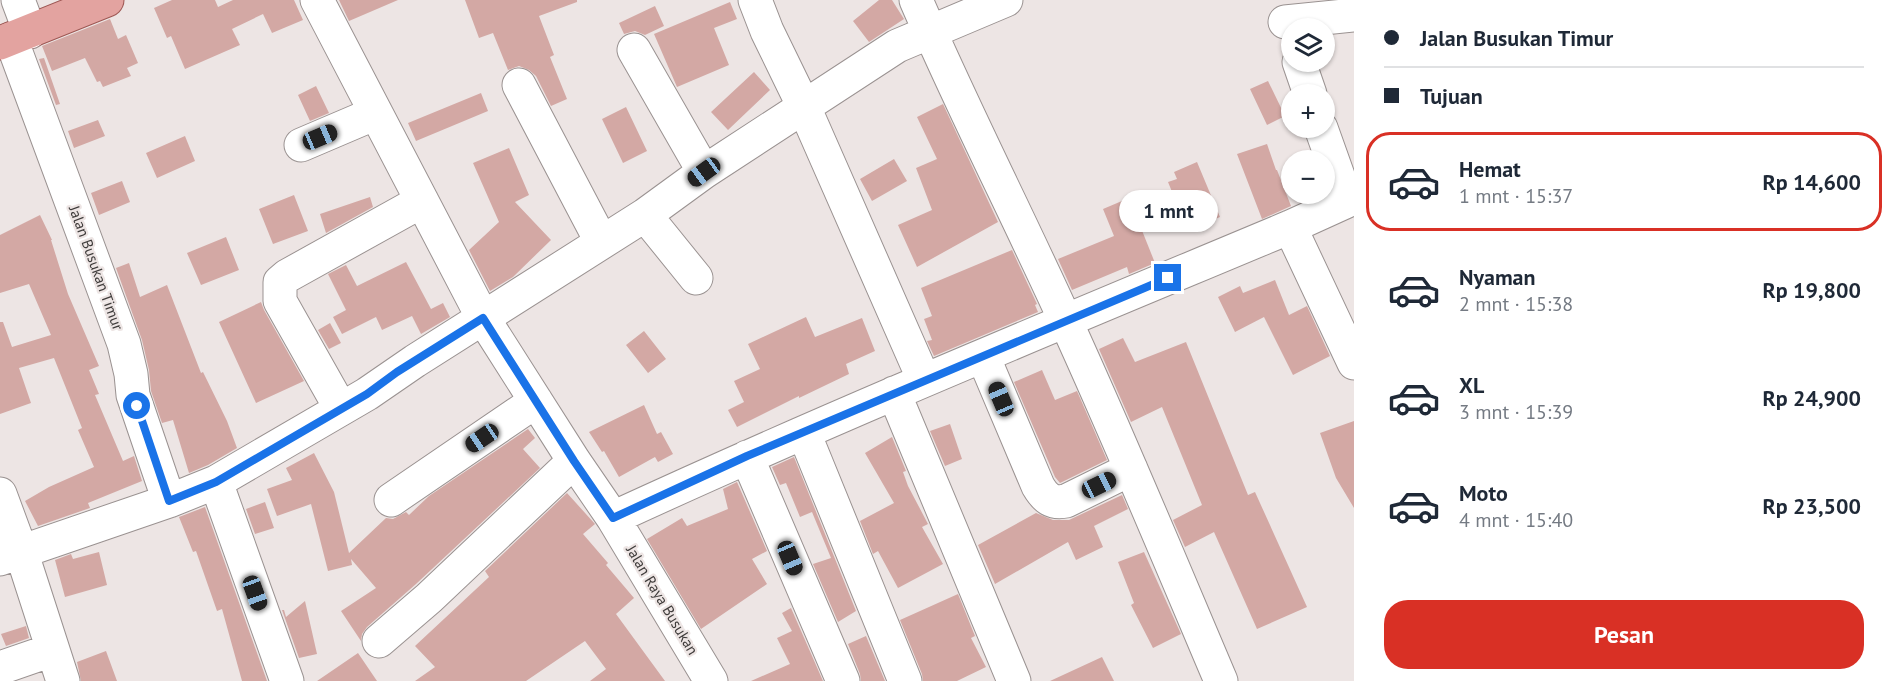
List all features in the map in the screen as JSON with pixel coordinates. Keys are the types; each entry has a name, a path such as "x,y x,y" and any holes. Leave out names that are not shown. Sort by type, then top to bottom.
{"main road":[{"path":"14,38 107,0"}],"street":[{"name":"Jalan Busukan Timur","path":"18,0 14,38 123,344 131,374 133,395 169,501"},
{"name":"Jalan Raya Busukan","path":"317,0 483,318 613,518 711,681"},
{"path":"755,0 924,380"},
{"path":"916,0 1065,321 1221,681"},
{"path":"11,555 169,501 216,482 341,409 645,215 704,172 897,46 1006,0"},
{"path":"1320,18 1354,15"},
{"path":"634,50 704,172"},
{"path":"519,85 601,241"},
{"path":"301,145 376,113"},
{"path":"613,518 747,456 1350,200 1325,138"},
{"path":"341,409 280,301 280,282 286,276 422,201"},
{"path":"645,215 696,278"},
{"path":"1290,227 1354,363"},
{"path":"983,356 1038,486 1050,500 1066,501 1131,469"},
{"path":"894,393 1014,681"},
{"path":"391,500 536,401"},
{"path":"804,433 905,681"},
{"path":"747,456 843,681"},
{"path":"379,641 429,598 574,461"},
{"path":"216,482 287,681"},
{"path":"0,494 11,555 63,681"},
{"path":"0,668 52,650"}],"building":[{"path":"172,0 215,0 218,7 233,0 294,0 303,20 272,33 263,14 232,29 240,45 185,69 171,36 167,38 154,8"},
{"path":"339,0 398,0 349,21"},
{"path":"465,0 577,0 577,2 539,16 554,55 550,57 567,99 551,106 536,76 529,70 519,66 508,70 493,33 479,38"},
{"path":"879,0 892,0 904,19 869,42 853,21"},
{"path":"730,2 737,19 714,28 729,65 677,87 654,34"},
{"path":"655,6 664,26 645,35 635,31 624,34 619,23"},
{"path":"110,19 118,39 126,35 138,63 127,68 131,76 103,87 100,81 97,82 85,58 52,71 42,46"},
{"path":"44,58 60,104 56,105 39,59"},
{"path":"754,72 770,90 728,130 711,112"},
{"path":"1268,81 1281,108 1281,118 1267,125 1250,89"},
{"path":"316,86 329,113 310,121 298,95"},
{"path":"481,93 488,111 416,141 408,123"},
{"path":"943,104 998,222 917,267 898,225 932,210 916,168 937,159 917,117"},
{"path":"626,107 647,151 623,163 602,119"},
{"path":"98,120 105,136 74,148 68,131"},
{"path":"185,136 195,161 157,178 146,153"},
{"path":"1267,144 1281,180 1281,204 1290,204 1291,206 1262,219 1237,154"},
{"path":"509,148 529,195 515,202 551,240 513,277 490,291 469,250 499,222 473,163"},
{"path":"894,159 907,181 872,201 860,179"},
{"path":"1197,162 1220,217 1188,231 1168,182 1177,179 1174,172"},
{"path":"122,181 130,202 99,215 91,193"},
{"path":"294,195 308,231 273,244 259,209"},
{"path":"370,197 373,207 326,233 320,214"},
{"path":"1129,198 1155,263 1129,274 1127,267 1072,290 1058,259 1114,236 1103,209"},
{"path":"40,215 52,240 68,294 99,366 89,370 99,394 95,395 123,461 134,456 142,481 88,503 90,508 38,526 25,501 49,487 94,467 78,430 82,428 54,358 19,368 31,403 0,414 0,322 3,322 12,347 51,335 29,284 0,293 0,235"},
{"path":"226,237 239,270 201,285 187,253"},
{"path":"1012,250 1037,304 1035,305 1038,312 934,356 927,341 932,340 924,319 932,316 921,288"},
{"path":"406,262 431,309 443,303 450,317 421,334 412,316 382,330 376,317 342,334 333,317 346,310 328,274 346,265 357,286"},
{"path":"129,263 140,297 167,285 201,373 203,372 227,421 237,448 189,473 173,420 162,423 151,391 142,340 116,268"},
{"path":"1275,280 1289,315 1307,306 1330,356 1293,375 1264,317 1235,332 1218,297 1240,286 1243,293"},
{"path":"261,302 304,381 256,403 219,322"},
{"path":"806,317 815,337 862,318 875,351 846,364 849,374 737,427 728,410 744,402 734,381 760,369 748,344"},
{"path":"330,323 341,343 329,349 318,330"},
{"path":"644,331 666,359 648,373 626,345"},
{"path":"1123,338 1135,362 1186,342 1248,495 1255,492 1307,607 1257,629 1214,532 1185,547 1173,520 1202,505 1162,407 1131,422 1099,349"},
{"path":"1042,370 1055,400 1077,391 1107,460 1060,483 1055,477 1014,382"},
{"path":"644,405 657,434 661,432 673,454 658,462 655,457 619,477 604,451 602,452 589,432"},
{"path":"1354,421 1354,508 1336,478 1320,433"},
{"path":"950,424 962,459 945,466 930,431"},
{"path":"528,429 535,438 523,449 540,468 367,627 362,634 361,641 341,611 376,588 351,559 352,565 328,571 311,504 277,516 267,489 292,480 286,468 314,453 334,492 349,553 386,518 393,519 406,512 409,515 429,496"},
{"path":"892,437 906,471 903,472 908,486 928,524 922,527 943,564 898,588 878,551 873,554 860,521 894,503 865,453"},
{"path":"794,457 856,611 838,622 813,564 831,558 812,512 800,517 786,483 780,485 772,467"},
{"path":"737,482 767,551 752,559 767,584 701,629 647,539 682,518 687,526 728,509 723,489"},
{"path":"567,493 595,524 583,534 634,598 616,614 665,681 590,681 606,669 585,641 526,681 415,681 435,667 415,646 489,577 485,571"},
{"path":"1122,495 1128,509 1094,526 1103,547 1076,560 1068,542 995,584 978,545 1036,513 1053,520 1069,520"},
{"path":"265,502 274,528 255,534 246,509"},
{"path":"205,507 267,681 242,681 222,609 217,611 196,551 193,552 179,517"},
{"path":"99,552 107,585 65,597 55,560 71,554 73,559"},
{"path":"1144,552 1181,634 1153,648 1131,605 1134,603 1118,562"},
{"path":"958,594 975,636 971,638 986,667 957,681 923,681 900,620"},
{"path":"305,601 317,654 299,658 282,610 286,617"},
{"path":"791,608 823,681 751,681 790,664 777,638 792,631 782,613"},
{"path":"26,626 29,638 6,646 1,634"},
{"path":"866,636 885,681 861,681 848,644"},
{"path":"106,651 117,681 81,681 77,662"},
{"path":"358,653 377,681 317,681"},
{"path":"1102,657 1114,681 1050,681"}],"route":[{"path":"137,406 169,501 216,482 367,394 397,372 483,318 613,518 747,456 1168,278"}]}
